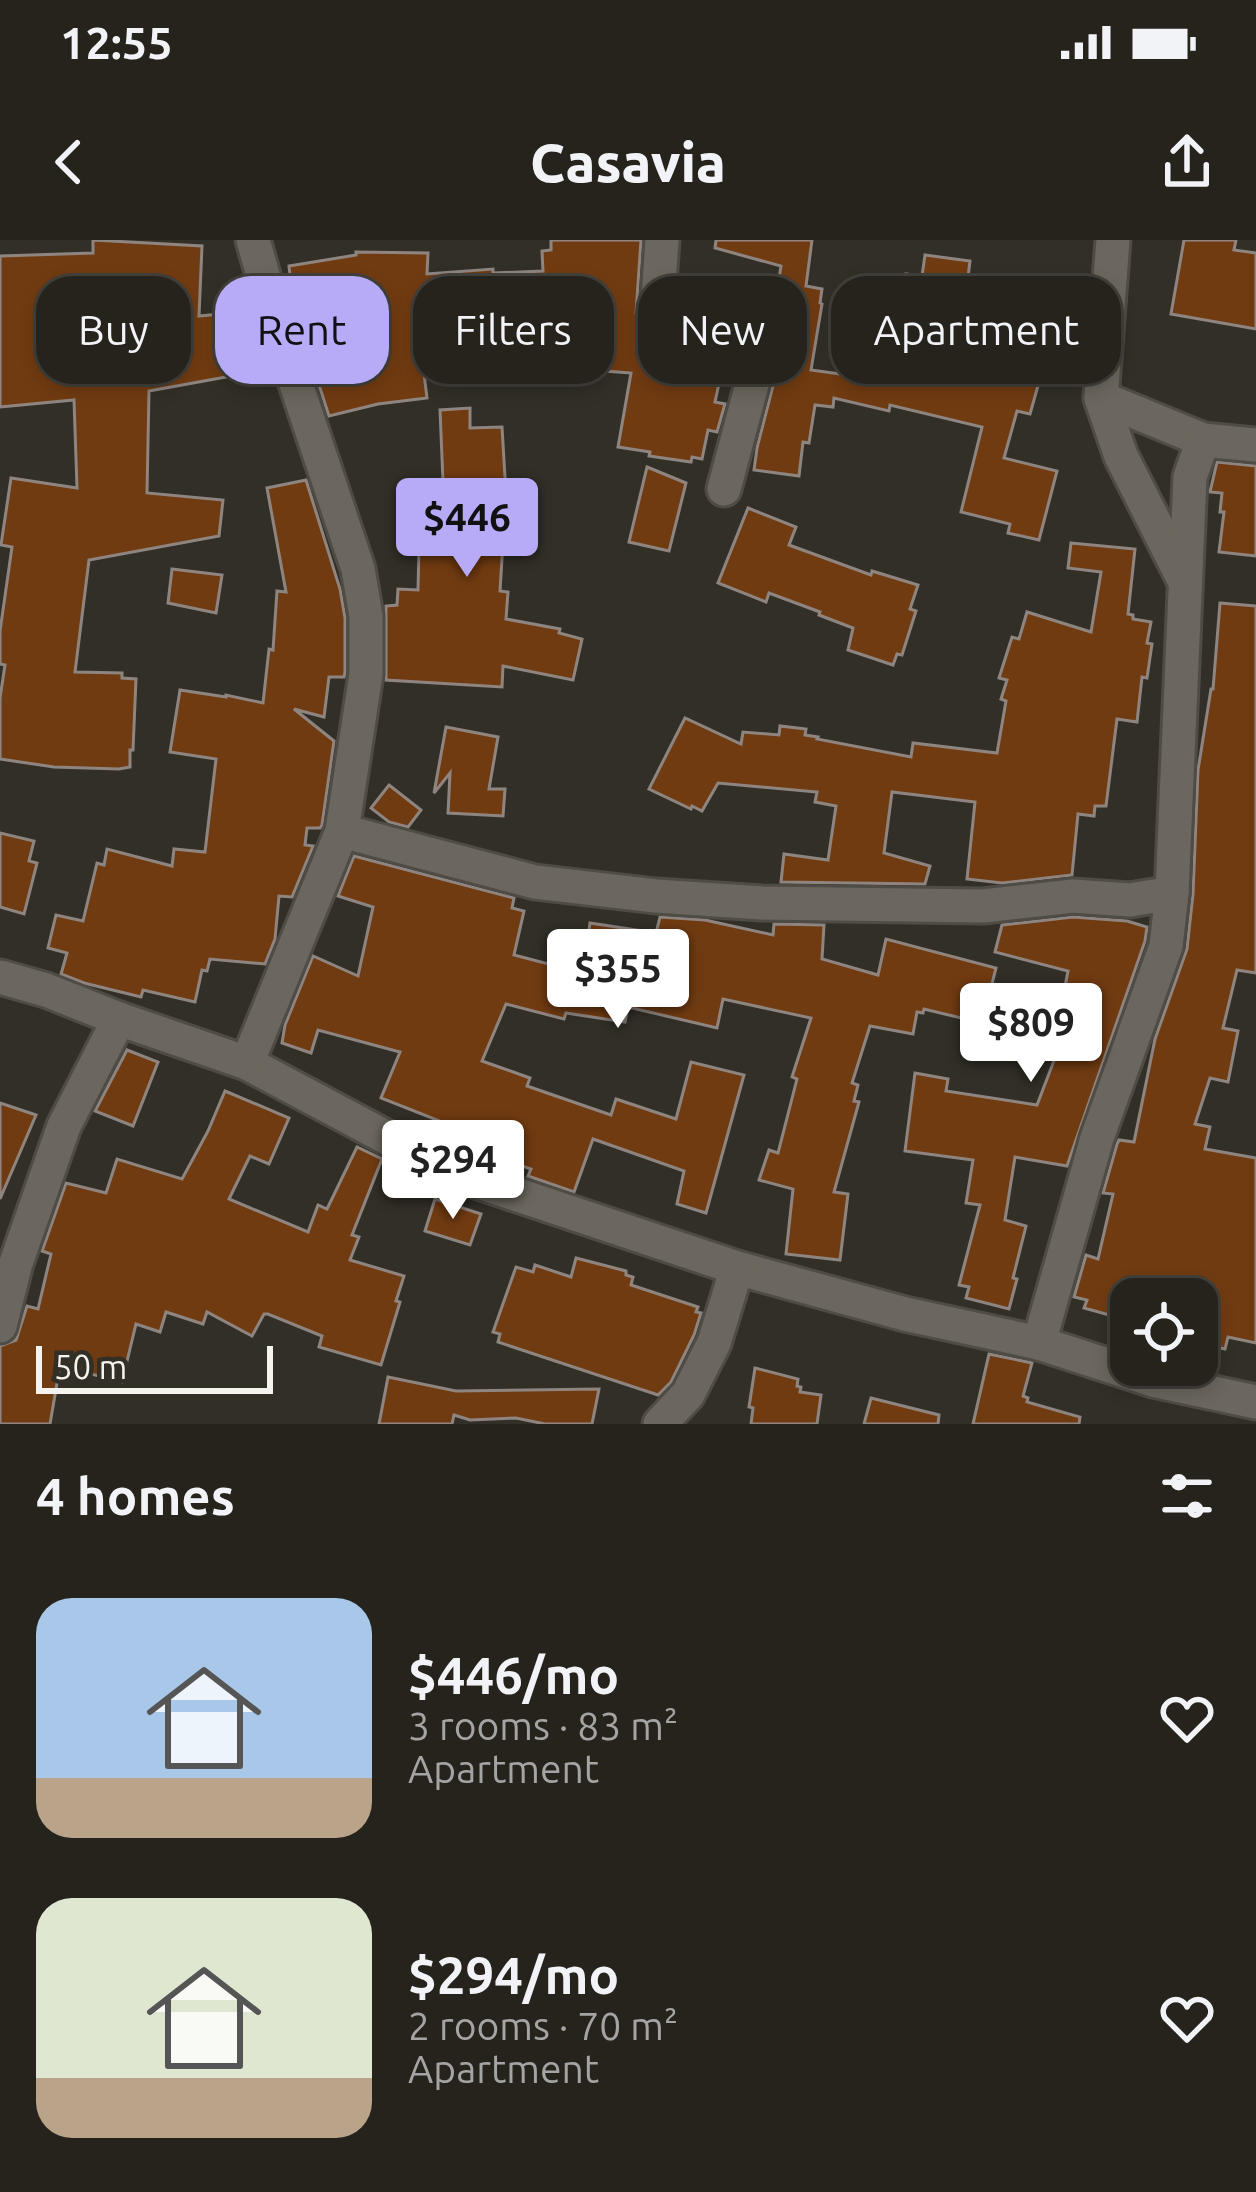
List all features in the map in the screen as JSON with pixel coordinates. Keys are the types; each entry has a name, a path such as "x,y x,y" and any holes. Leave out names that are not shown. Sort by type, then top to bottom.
{"street":[{"path":"247,1063 342,831 366,674 366,616 358,569 283,345 254,240"},
{"path":"662,240 657,314 725,326 762,347 724,489"},
{"path":"1113,240 1101,398 1121,456 1186,585"},
{"path":"1101,398 1203,440 1256,445"},
{"path":"1039,1343 1097,1138 1166,946 1190,477 1203,440"},
{"path":"342,831 535,882 656,896 983,906 1073,896 1130,900 1172,893"},
{"path":"0,977 247,1063 455,1174 737,1268 905,1314 1039,1343 1153,1380 1256,1402"},
{"path":"0,1326 16,1263 64,1126 118,1018"},
{"path":"660,1424 688,1394 714,1343 737,1268"}],"building":[{"path":"93,240 202,246 199,316 215,314 215,379 191,383 191,276 36,276 36,384 188,384 149,391 147,493 223,500 219,536 89,560 75,672 122,673 122,678 136,679 130,767 119,769 0,759 5,665 0,664 0,631 12,547 1,545 11,478 77,488 74,400 0,407 0,256 93,253"},
{"path":"551,240 641,240 638,384 719,384 715,402 725,404 717,432 708,430 702,459 692,457 691,462 649,456 650,452 618,447 631,373 614,372 614,276 413,276 413,384 425,384 427,398 329,416 319,384 389,384 389,276 290,276 289,266 356,252 428,253 427,274 543,271 542,251 551,250"},
{"path":"716,240 812,240 807,278 779,276 781,266 715,248"},
{"path":"1184,240 1236,240 1234,250 1256,253 1256,329 1171,314"},
{"path":"925,255 970,261 968,276 922,276"},
{"path":"807,286 822,289 811,370 831,373 831,384 1039,384 1030,414 1017,411 1004,458 1057,471 1039,540 1008,533 1010,524 961,512 982,427 890,405 889,411 834,398 833,407 815,405 799,476 754,470 773,384 807,384"},
{"path":"470,408 470,428 502,427 506,494 500,591 508,592 506,619 560,629 559,633 582,639 573,680 503,666 502,687 386,680 386,606 397,605 398,589 418,590 420,504 444,505 440,410"},
{"path":"1217,462 1256,466 1256,556 1219,552 1222,493 1210,492"},
{"path":"647,467 686,483 669,551 629,542"},
{"path":"306,480 340,589 345,672 344,677 329,677 324,717 294,709 334,741 322,825 307,828 305,845 313,846 292,897 279,896 275,939 265,964 210,959 207,971 202,970 195,1002 143,990 141,997 61,974 67,953 48,948 56,915 83,921 97,863 104,865 107,849 172,866 174,849 205,852 216,759 170,752 180,690 263,703 277,591 286,592 267,488"},
{"path":"748,508 796,527 789,545 871,575 872,571 918,585 910,609 916,611 902,655 897,654 893,665 848,650 853,628 820,612 769,593 766,602 718,583"},
{"path":"1071,543 1135,549 1128,614 1151,622 1147,643 1152,644 1137,722 1117,719 1106,806 1095,806 1094,816 1078,814 1072,875 1002,883 967,879 975,802 892,792 884,853 930,866 925,884 781,882 784,854 828,860 836,806 815,802 817,792 718,783 702,811 649,789 685,718 741,744 743,732 779,735 780,726 806,729 805,735 817,739 911,757 913,743 997,753 1007,680 999,678 1012,637 1019,639 1027,612 1091,632 1101,572 1068,568"},
{"path":"172,569 222,575 216,613 168,603"},
{"path":"1220,603 1256,606 1256,973 1237,970 1223,1028 1238,1031 1228,1082 1210,1078 1195,1124 1210,1127 1205,1149 1256,1158 1256,1343 1228,1337 1225,1349 1218,1348 1218,1278 1110,1278 1110,1315 1084,1308 1087,1300 1074,1297 1086,1255 1098,1259 1113,1194 1103,1193 1117,1144 1119,1140 1134,1142 1155,1039 1187,949 1198,770 1213,689"},
{"path":"446,727 498,737 489,789 505,789 503,816 448,813 450,773 434,793"},
{"path":"389,785 421,810 408,827 389,822 371,808"},
{"path":"0,833 34,841 29,861 37,863 24,914 0,907"},
{"path":"354,856 514,898 512,908 524,911 514,955 583,973 590,923 656,933 660,917 705,920 773,935 774,924 824,925 822,959 878,975 886,939 996,968 982,1023 924,1009 917,1012 913,1034 870,1026 852,1083 858,1085 854,1101 859,1102 834,1192 848,1194 840,1260 786,1254 793,1189 759,1180 769,1150 778,1153 797,1079 792,1077 811,1018 723,999 717,1028 628,1007 625,1022 566,1013 564,1019 506,1004 482,1061 530,1078 527,1086 611,1115 616,1099 676,1119 691,1062 744,1075 706,1213 677,1204 684,1171 593,1139 574,1192 528,1176 531,1169 471,1147 474,1139 458,1134 460,1129 381,1098 400,1052 318,1030 311,1053 282,1043 313,956 358,976 373,907 338,896"},
{"path":"1073,917 1147,927 1145,941 1067,1166 1015,1157 1005,1220 1026,1226 1009,1309 966,1298 969,1287 959,1285 980,1205 966,1203 973,1160 905,1151 915,1073 948,1079 946,1091 1037,1105 1055,1058 998,1042 1008,1009 1058,1022 1068,971 995,952 1002,925"},
{"path":"127,1050 158,1062 133,1126 95,1111"},
{"path":"225,1091 289,1118 269,1164 250,1156 229,1199 308,1232 318,1205 327,1209 357,1147 382,1159 352,1235 359,1237 350,1260 404,1276 381,1365 319,1347 322,1336 268,1314 252,1336 207,1312 203,1324 166,1312 160,1332 136,1324 122,1382 60,1366 50,1424 0,1424 0,1346 16,1340 27,1306 38,1309 51,1254 42,1251 66,1183 106,1193 117,1159 182,1179"},
{"path":"0,1103 36,1115 0,1199"},
{"path":"435,1199 481,1214 470,1245 425,1231"},
{"path":"576,1258 626,1271 633,1277 631,1285 698,1307 696,1312 701,1313 694,1335 671,1382 658,1395 498,1342 500,1334 493,1332 516,1267 533,1272 535,1265 571,1277"},
{"path":"989,1354 1032,1363 1023,1396 1027,1402 1080,1417 1079,1424 973,1424"},
{"path":"755,1368 798,1379 800,1392 821,1395 817,1424 751,1424"},
{"path":"388,1377 456,1391 599,1389 592,1424 470,1420 454,1415 452,1424 379,1424"},
{"path":"871,1398 939,1415 938,1424 864,1424"}]}
